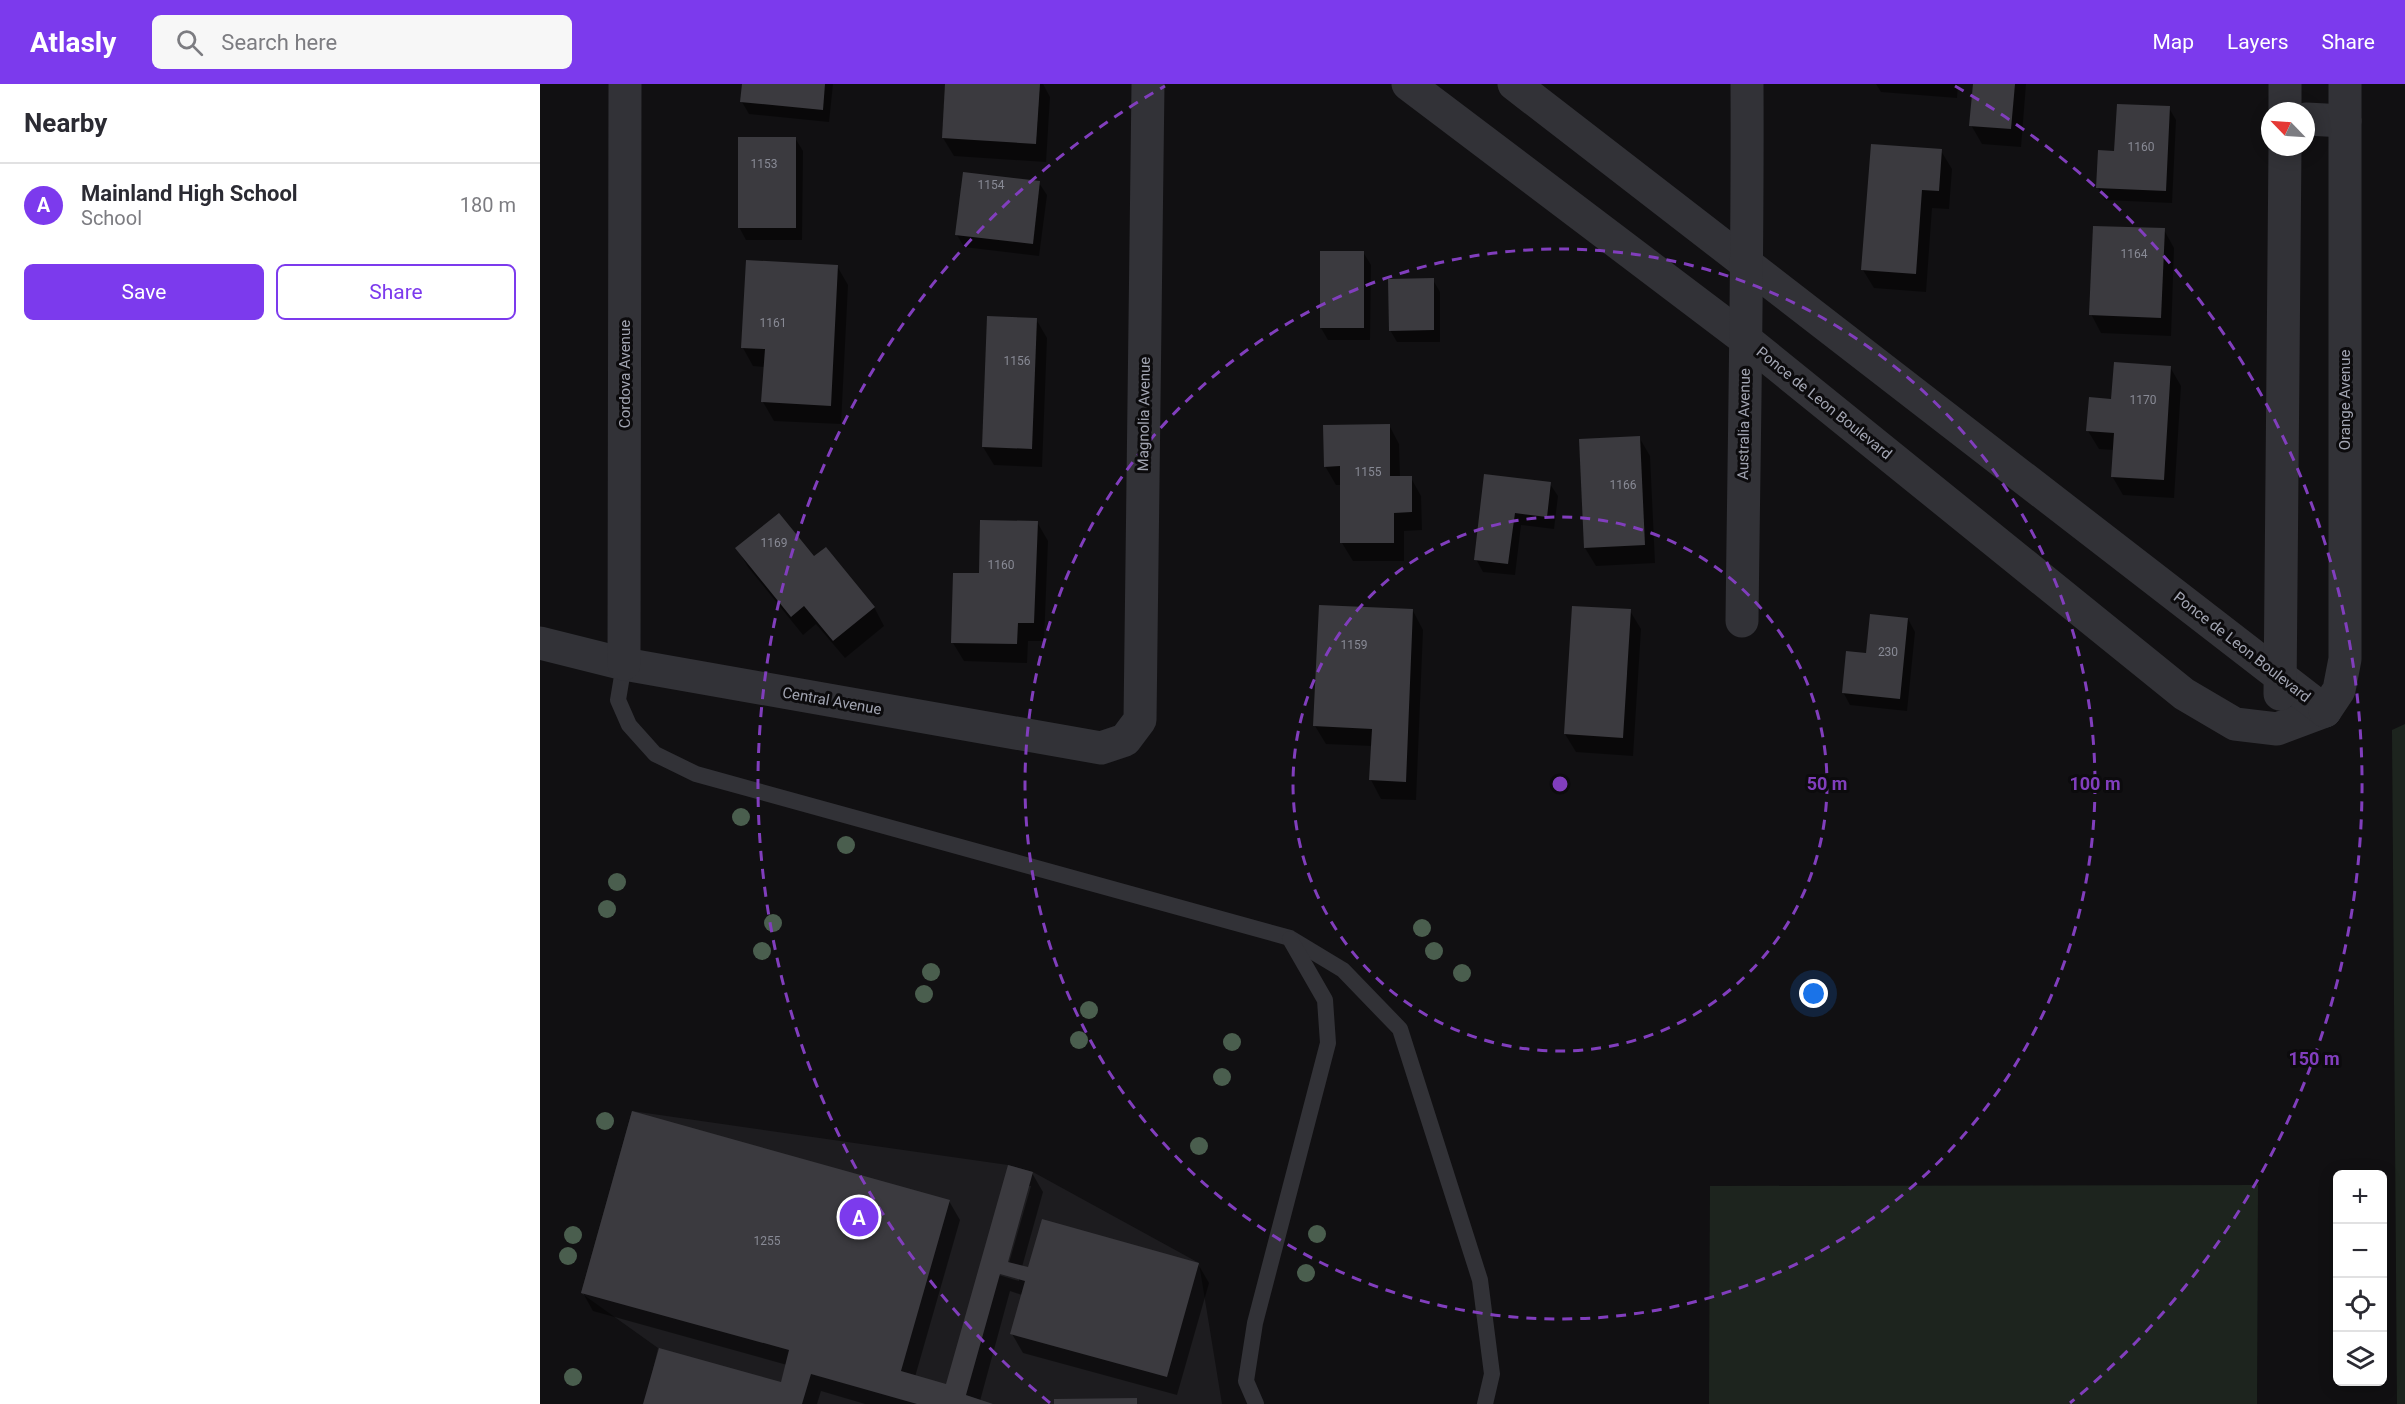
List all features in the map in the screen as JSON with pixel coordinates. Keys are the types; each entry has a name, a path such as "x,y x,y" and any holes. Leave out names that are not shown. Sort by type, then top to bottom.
{"street":[{"name":"Cordova Avenue","path":"624,664 625,84"},
{"name":"Magnolia Avenue","path":"1125,740 1140,720 1148,84"},
{"name":"Ponce de Leon Boulevard","path":"1408,84 1745,339 2184,694 2235,724 2277,729 2325,711"},
{"name":"Ponce de Leon Boulevard","path":"1514,84 2325,711"},
{"name":"Australia Avenue","path":"1742,621 1748,263 1747,84"},
{"path":"2285,84 2285,102"},
{"name":"Orange Avenue","path":"2325,711 2339,690 2345,659 2345,84"},
{"path":"2315,120 2345,122"},
{"path":"2277,729 2282,678 2285,156"},
{"name":"Central Avenue","path":"540,643 624,664 1101,748 1125,740"}],"lane":[{"path":"624,664 618,700 628,725 656,754 696,774 1290,938 1343,970 1400,1029 1480,1280 1492,1374 1485,1404"},
{"path":"1256,1404 1246,1381 1255,1323 1328,1043 1325,1000 1290,938"}],"shaded area":[{"path":"2405,724 2405,1404 2397,1404 2392,730"},
{"path":"632,1111 1008,1165 1033,1172 1199,1263 1222,1404 645,1404 658,1348 581,1293"},
{"path":"2258,1185 2257,1404 1709,1404 1710,1186"}],"building":[{"path":"742,84 825,84 823,110 740,102"},
{"path":"945,84 1040,84 1036,144 942,138"},
{"path":"1973,84 2015,84 2011,129 1969,126"},
{"path":"2117,104 2170,106 2166,191 2096,188 2098,150 2114,151"},
{"path":"738,137 796,137 796,228 738,228"},
{"path":"1871,144 1942,149 1939,191 1922,190 1916,274 1861,270"},
{"path":"963,172 1040,181 1033,244 955,235"},
{"path":"2093,226 2165,228 2161,318 2089,315"},
{"path":"1320,251 1364,251 1364,328 1320,328"},
{"path":"746,260 838,265 831,406 761,402 765,349 741,348"},
{"path":"1434,278 1434,330 1389,331 1388,279"},
{"path":"987,316 1037,318 1032,449 982,447"},
{"path":"2114,362 2171,366 2164,480 2111,477 2114,433 2086,431 2089,397 2111,399"},
{"path":"1390,424 1390,476 1412,476 1412,512 1394,513 1394,543 1340,543 1340,466 1324,467 1323,425"},
{"path":"1640,436 1645,545 1584,548 1579,439"},
{"path":"1484,474 1551,482 1547,517 1515,513 1508,564 1474,560"},
{"path":"779,513 814,556 826,547 875,607 833,641 804,606 791,617 735,548"},
{"path":"980,520 1038,521 1034,623 1018,623 1017,644 951,643 953,573 979,573"},
{"path":"1319,605 1413,609 1406,782 1369,780 1372,729 1313,726"},
{"path":"1572,606 1631,609 1623,738 1564,734"},
{"path":"1870,614 1908,618 1900,699 1842,693 1846,651 1866,653"},
{"path":"632,1111 950,1200 901,1371 946,1384 1008,1165 1033,1172 1008,1262 1028,1267 1042,1219 1199,1263 1167,1377 1010,1334 1025,1281 1000,1274 966,1395 993,1404 917,1404 811,1374 802,1404 643,1404 659,1348 781,1382 789,1350 581,1293"},
{"path":"1137,1398 1137,1404 1054,1404 1054,1399"}],"place":[{"name":"Mainland High School","path":"859,1217"}]}
